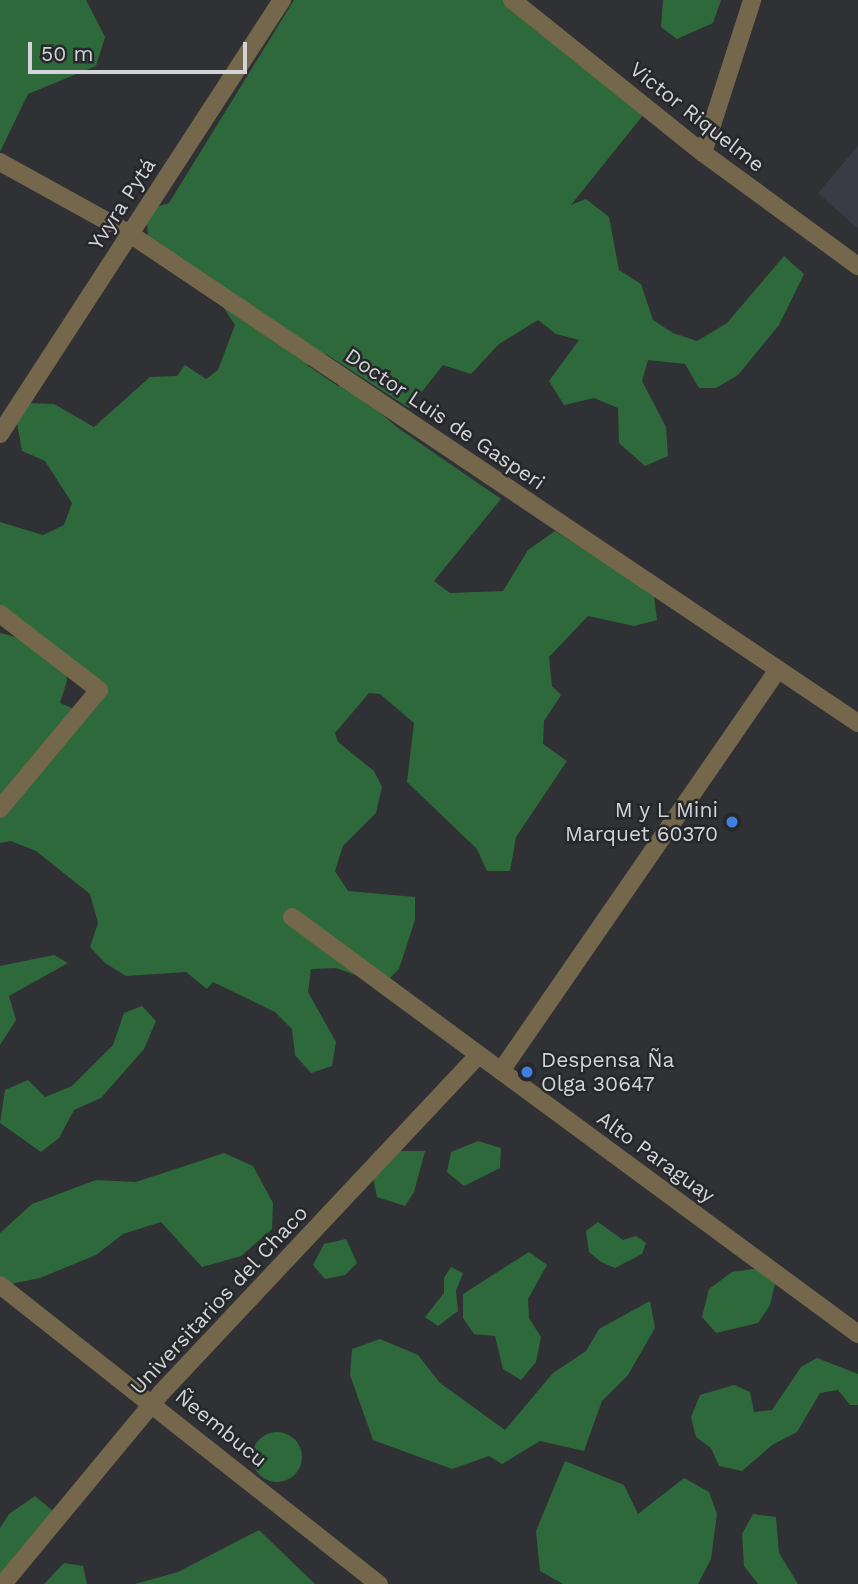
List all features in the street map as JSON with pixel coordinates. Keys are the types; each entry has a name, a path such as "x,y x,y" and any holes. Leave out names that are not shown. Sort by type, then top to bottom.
{"street":[{"name":"Yvyra Pytá","path":"0,434 282,0"},
{"name":"Victor Riquelme","path":"512,0 703,153 858,266"},
{"path":"703,153 752,0"},
{"name":"Doctor Luis de Gasperi","path":"0,162 130,234 858,723"},
{"path":"0,614 99,690 0,809"},
{"path":"501,1071 778,670"},
{"name":"Alto Paraguay","path":"292,917 858,1334"},
{"name":"Universitarios del Chaco","path":"3,1584 153,1403 478,1055"},
{"name":"Ñeembucu","path":"0,1285 153,1403 379,1584"}],"shaded area":[{"path":"858,146 858,226 857,228 818,193"}],"green space":[{"path":"0,0 86,0 105,37 96,66 28,94 0,152"},
{"path":"294,0 509,0 644,114 571,205 586,199 609,217 619,270 641,284 653,320 673,333 697,341 727,323 784,256 804,274 779,325 738,375 716,388 699,388 685,364 648,360 642,381 666,427 668,456 645,466 619,443 618,408 594,398 564,405 549,381 579,340 556,334 538,320 499,344 471,374 443,365 409,408 326,354 307,365 338,386 346,384 398,428 501,499 434,581 450,593 503,591 528,550 555,531 654,595 657,620 634,626 588,616 549,657 552,686 561,695 544,721 543,744 567,761 516,837 510,871 487,871 477,849 407,782 414,723 380,694 369,693 335,733 338,742 374,771 382,787 376,813 343,846 335,871 348,891 415,897 415,920 399,969 383,985 336,968 311,969 308,992 336,1042 332,1066 311,1073 295,1055 292,1029 275,1012 213,982 207,989 186,972 126,976 105,963 90,947 98,923 90,894 36,851 11,841 0,843 0,633 42,644 0,607 0,522 43,535 64,525 72,503 45,461 22,451 17,423 29,403 54,404 94,427 150,377 177,376 185,365 206,379 218,370 235,325 222,305 148,237 146,210 169,203","holes":["65,660 106,688 83,713 60,703 67,681"]},
{"path":"663,0 721,0 713,23 677,39 661,27"},
{"path":"54,955 68,963 9,996 16,1020 0,1045 0,966"},
{"path":"142,1006 156,1021 144,1049 101,1098 74,1110 59,1138 41,1152 0,1123 5,1090 28,1080 45,1097 72,1086 113,1045 124,1013"},
{"path":"478,1141 501,1148 500,1168 464,1186 447,1172 451,1152"},
{"path":"395,1151 425,1151 414,1192 405,1206 377,1197 372,1173"},
{"path":"224,1153 253,1166 273,1203 272,1229 241,1256 202,1267 161,1222 123,1234 96,1255 40,1278 0,1286 0,1233 32,1204 96,1180 136,1182"},
{"path":"598,1222 623,1240 636,1236 646,1243 642,1254 615,1268 601,1262 589,1252 586,1231"},
{"path":"346,1239 357,1263 345,1275 325,1279 313,1265 324,1244"},
{"path":"529,1252 547,1265 528,1299 529,1318 541,1337 536,1362 521,1380 503,1369 495,1336 474,1334 463,1318 463,1294"},
{"path":"451,1267 463,1273 456,1291 458,1311 438,1326 425,1317 444,1293 444,1278"},
{"path":"760,1268 775,1284 770,1305 758,1323 716,1333 702,1317 709,1289 732,1272"},
{"path":"650,1301 655,1328 628,1375 602,1401 584,1451 540,1441 502,1464 489,1456 452,1469 373,1440 350,1375 352,1349 380,1339 418,1355 440,1383 505,1430 553,1373 586,1351 599,1329"},
{"path":"817,1358 858,1374 858,1405 850,1405 838,1390 820,1393 797,1432 772,1445 742,1471 719,1466 711,1448 696,1437 691,1417 700,1395 734,1385 750,1392 754,1412 772,1410 801,1367"},
{"path":"277,1432 294,1440 302,1457 294,1474 277,1482 260,1474 252,1457 260,1440"},
{"path":"565,1461 624,1485 638,1514 684,1478 709,1492 717,1514 711,1559 698,1584 563,1584 540,1571 536,1531"},
{"path":"35,1496 53,1511 0,1576 0,1528 9,1514"},
{"path":"753,1514 776,1517 779,1553 798,1584 758,1584 744,1566 742,1534"},
{"path":"259,1530 315,1584 135,1584 178,1572"},
{"path":"64,1563 83,1566 87,1584 44,1584"}],"place":[{"name":"M y L Mini Marquet 60370","path":"732,822"},
{"name":"Despensa Ña Olga 30647","path":"527,1072"}]}
